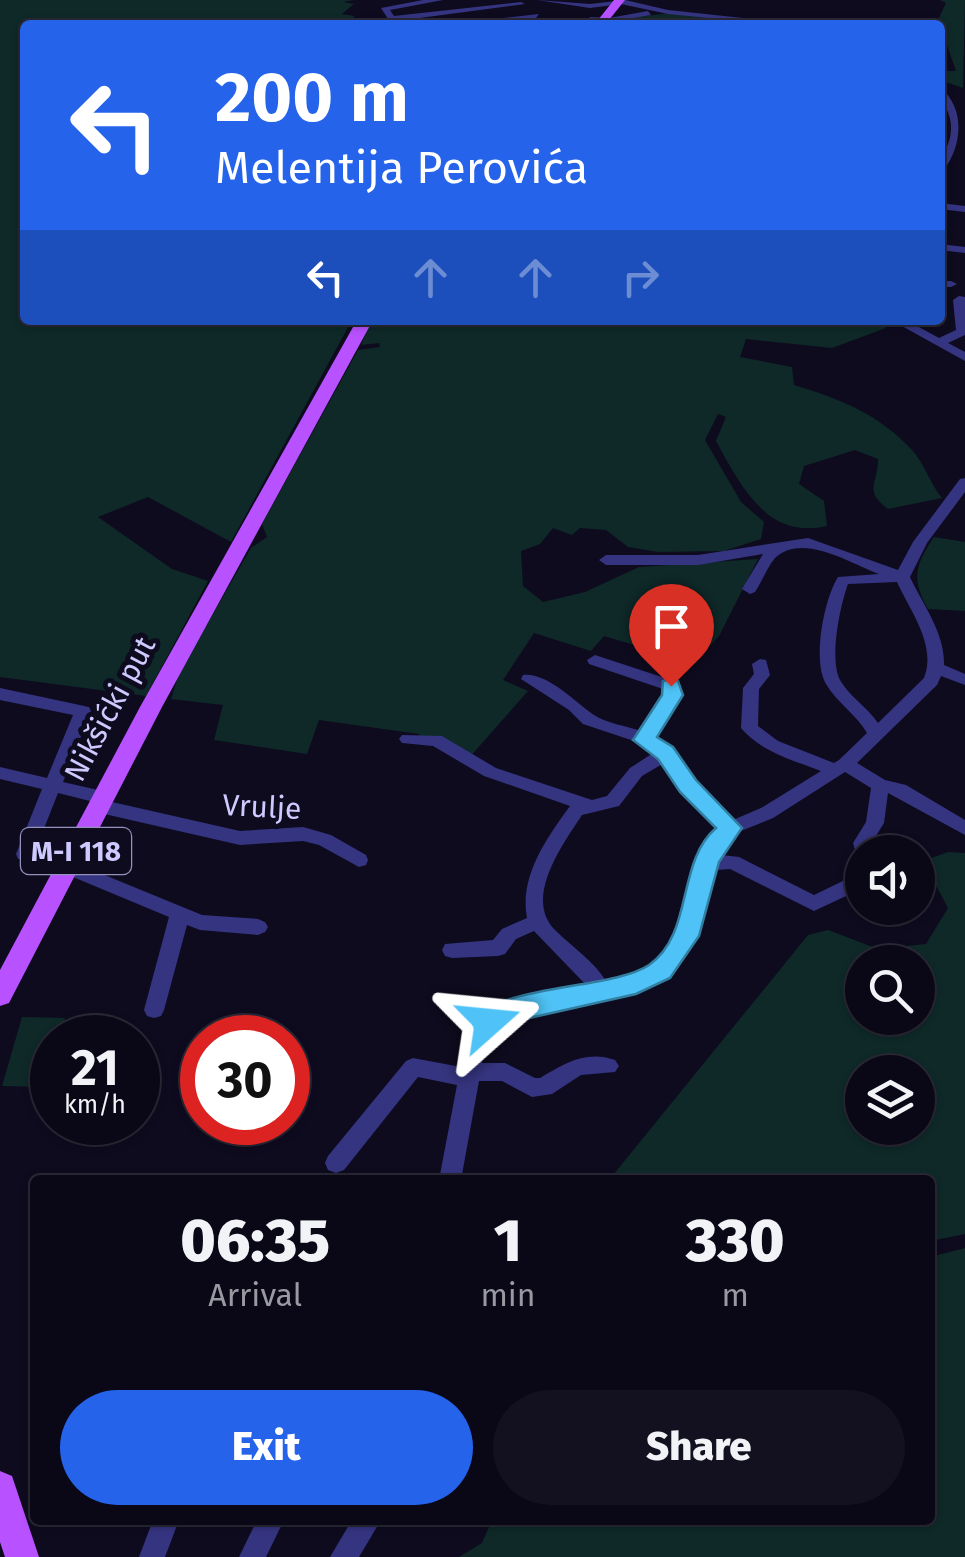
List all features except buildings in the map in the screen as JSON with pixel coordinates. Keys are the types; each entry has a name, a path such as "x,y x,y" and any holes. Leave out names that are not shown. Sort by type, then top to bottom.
{"main road":[{"name":"Nikšićki put","path":"0,995 362,325"},
{"path":"0,1488 22,1557"}],"street":[{"path":"378,12 386,3 439,0"},
{"path":"541,0 596,6 619,1 668,12 752,20"},
{"path":"406,20 518,2 540,20"},
{"path":"617,20 668,12"},
{"path":"502,20 536,16"},
{"path":"945,99 955,118 956,138 945,159"},
{"path":"945,137 956,138"},
{"path":"939,342 962,332 959,300 965,301"},
{"path":"907,325 965,357"},
{"path":"902,576 920,542 965,482"},
{"path":"750,589 770,556 786,545"},
{"path":"606,560 698,560 786,545 824,545 902,576 934,645 938,669"},
{"path":"875,734 858,706 830,678 827,662 834,598 844,580 902,576"},
{"path":"596,660 671,686 672,695 644,740"},
{"path":"760,664 762,675 750,688 750,728 772,745 900,790 965,828"},
{"path":"938,669 965,680"},
{"path":"451,1175 474,1046 498,1017 661,971 686,936 716,841 730,828 767,813 840,767 938,669"},
{"path":"529,679 575,706 589,720 644,740 666,753 688,786 730,828"},
{"path":"0,694 83,711 25,854"},
{"path":"408,739 436,740 490,772 588,805 613,801 636,772 666,753"},
{"name":"Vrulje","path":"0,773 240,838 303,834 325,840 359,860"},
{"path":"867,835 874,822 880,785"},
{"path":"588,805 567,823 541,870 536,887 538,921 581,961 601,991"},
{"path":"707,862 732,862 814,904 845,888"},
{"path":"68,867 200,922 258,927"},
{"path":"154,1010 180,912"},
{"path":"452,950 498,948 509,934 538,921"},
{"path":"336,1163 413,1067 469,1075 505,1072 532,1088 544,1086 578,1066 608,1066"},
{"path":"152,1557 164,1525"},
{"path":"252,1557 268,1525"},
{"path":"343,1557 365,1525"}],"green space":[{"path":"0,0 353,0 343,2 354,4 342,14 355,16 351,20 20,20 20,325 349,325 231,542 148,497 98,517 172,569 208,581 146,696 0,677"},
{"path":"940,0 965,0 963,88 945,82 945,71 956,71 945,40 945,20 938,20 946,3"},
{"path":"669,13 741,20 629,20"},
{"path":"369,325 883,325 886,328 832,348 746,339 740,357 792,367 794,385 872,417 917,456 942,498 888,509 874,492 878,459 855,450 804,466 799,484 824,501 827,526 788,525 758,506 735,475 716,441 726,417 718,414 705,440 741,502 764,522 761,539 724,551 658,552 628,547 606,530 580,528 572,535 553,528 540,544 521,551 523,586 543,602 585,592 639,567 758,559 719,636 694,663 604,636 591,651 534,633 503,680 528,691 468,759 419,740 419,734 319,720 307,754 214,740 223,705 171,699 179,673 251,548 267,537 262,524 358,350 380,347 379,343 361,345"},
{"path":"934,537 965,542 965,611 928,609 919,589 917,572"},
{"path":"948,852 965,853 965,1234 935,1240 935,1175 613,1175 808,935 828,930 867,945 845,945 845,1035 935,1035 935,945 916,945 926,944 948,908 935,884 935,857"},
{"path":"22,1017 30,1017 30,1087 2,1086"},
{"path":"965,1248 965,1557 459,1557 482,1543 490,1525 935,1525 935,1256"}],"route":[{"path":"489,1022 510,1011 636,983 661,971 676,955 686,936 707,862 716,841 730,828 688,786 666,753 644,740 672,695 671,686"}]}
